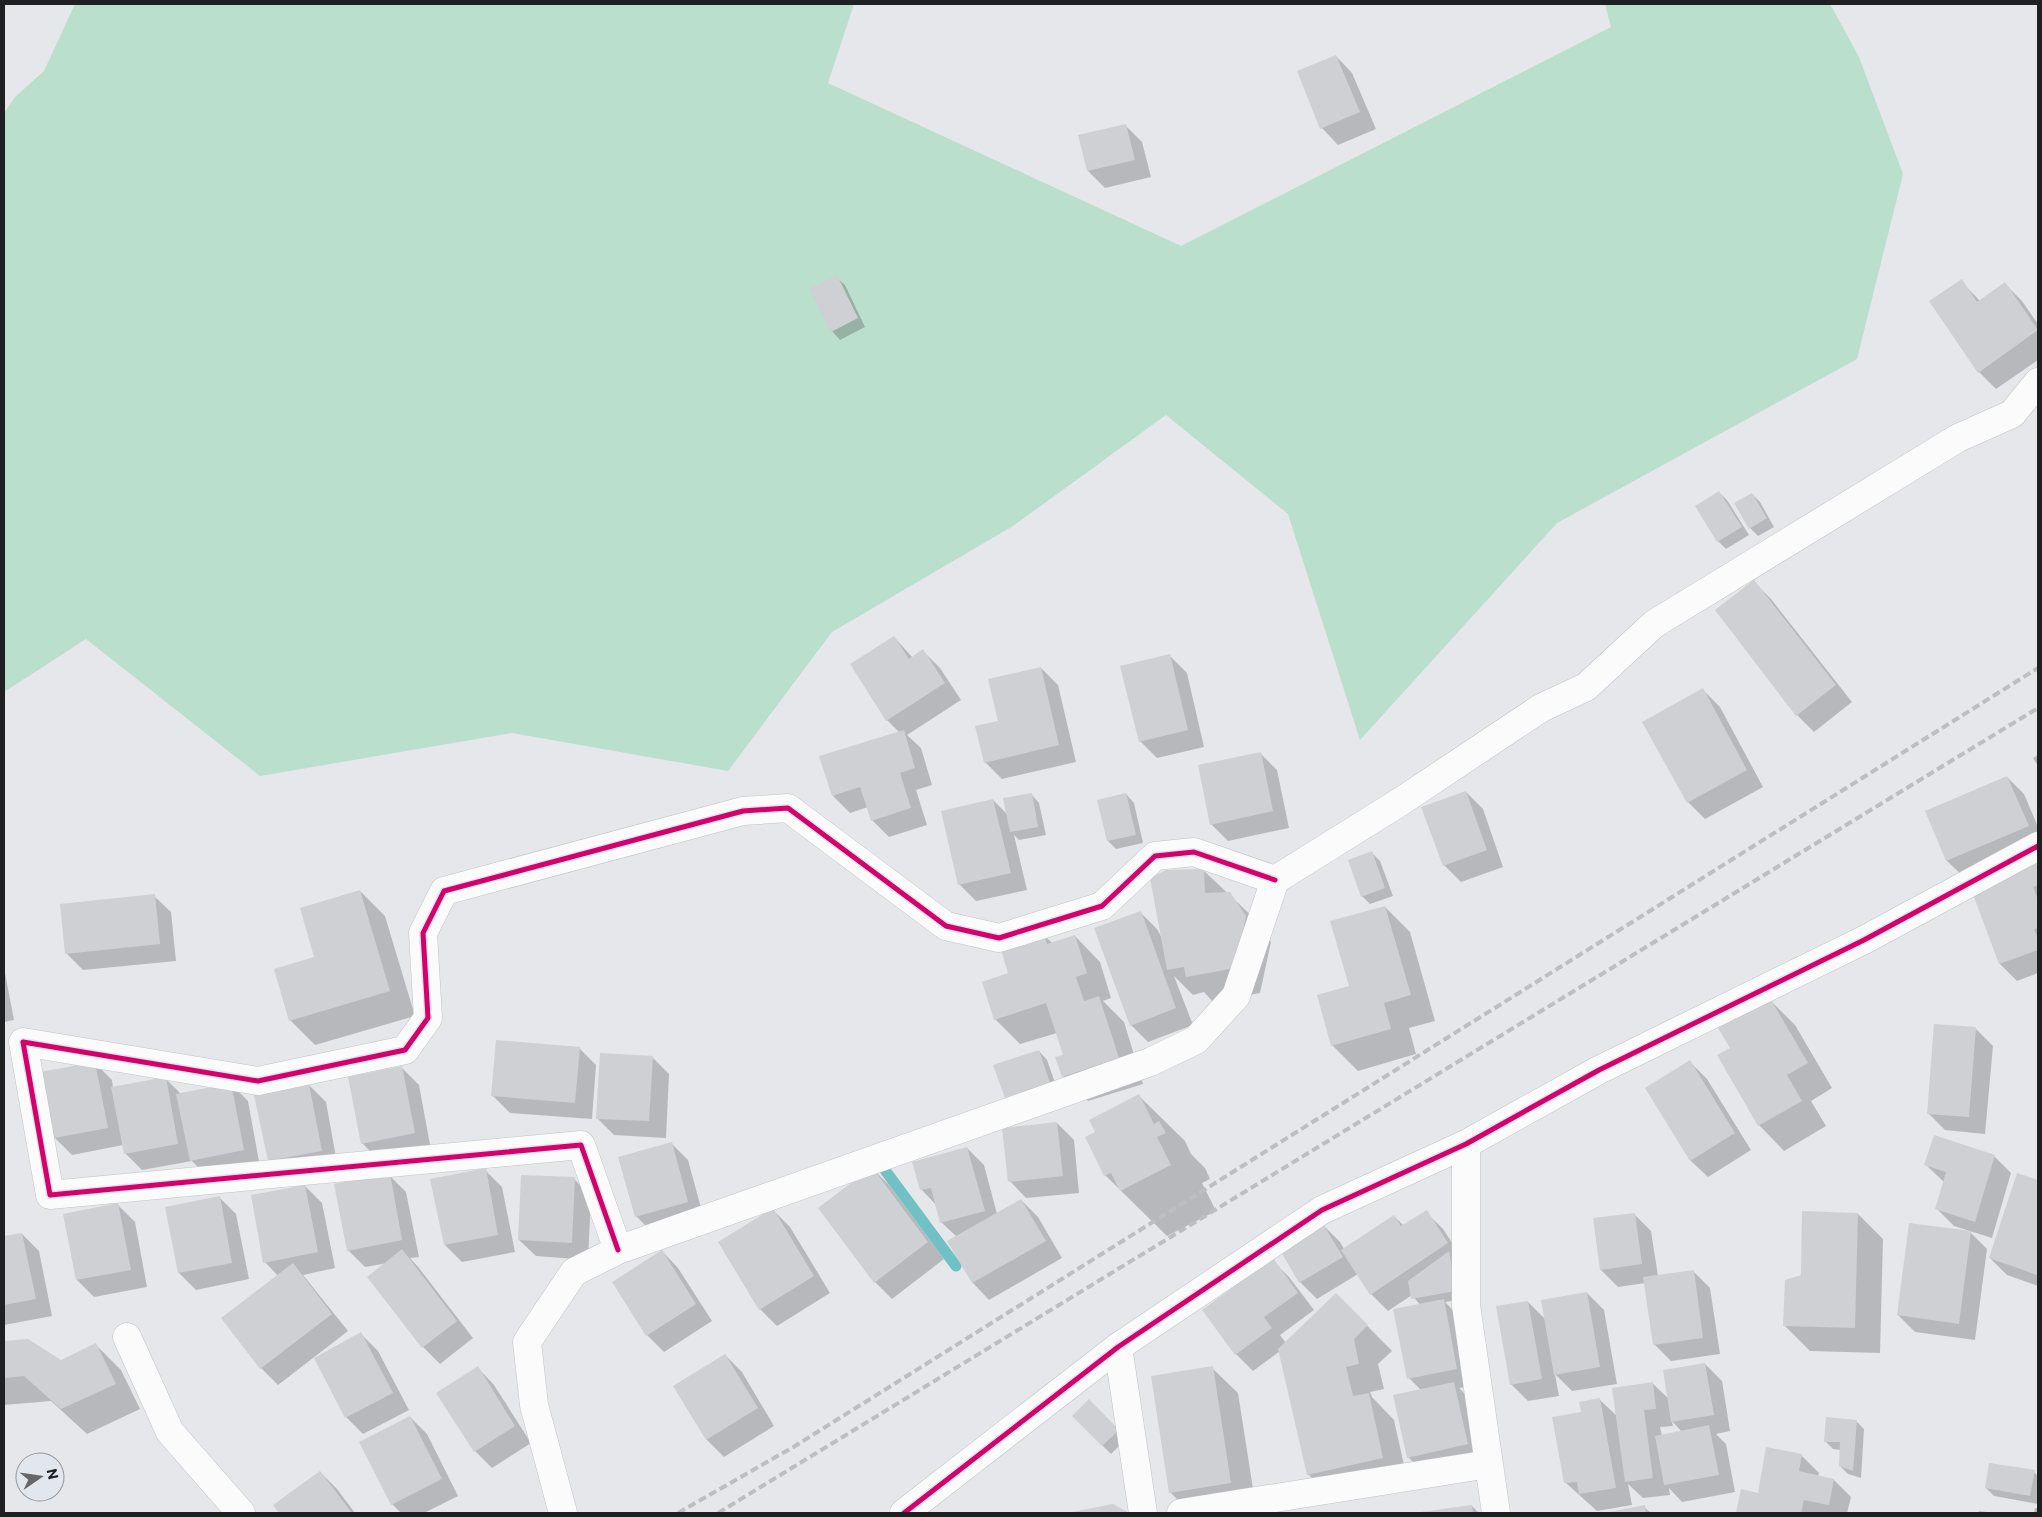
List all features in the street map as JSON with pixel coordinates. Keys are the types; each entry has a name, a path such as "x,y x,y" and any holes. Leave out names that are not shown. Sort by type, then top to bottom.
{"street":[{"path":"563,1513 534,1405 527,1342 574,1272 618,1250 1150,1062 1196,1040 1236,996 1275,880 1400,802 1541,708 1586,687 1654,624 1958,438 2012,414 2038,382"},
{"path":"618,1250 581,1145 50,1195 23,1042 258,1081 405,1050 428,1018 423,934 444,891 743,811 788,808 946,926 999,938 1102,906 1154,856 1194,852 1275,880"},
{"path":"904,1513 1118,1347 1322,1210 1466,1144 1599,1070 1864,940 2038,846"},
{"path":"1466,1144 1466,1305 1496,1513"},
{"path":"126,1337 170,1432 241,1513"},
{"path":"1118,1347 1143,1513"},
{"path":"1181,1513 1489,1464"}],"green space":[{"path":"75,4 854,4 828,83 1181,246 1611,27 1605,4 1830,4 1859,57 1903,174 1857,359 1557,523 1360,740 1288,514 1166,415 1013,526 832,632 728,771 512,733 260,776 86,639 4,692 4,113 15,97 44,71"}],"building":[{"path":"1336,55 1360,112 1320,129 1297,71"},
{"path":"1126,124 1135,160 1087,171 1078,135"},
{"path":"837,275 858,318 831,332 809,289"},
{"path":"1962,279 1977,302 2005,282 2038,330 1978,373 1929,301"},
{"path":"1719,491 1742,527 1717,542 1695,506"},
{"path":"1752,493 1767,518 1749,529 1734,503"},
{"path":"1754,580 1836,685 1796,716 1715,610"},
{"path":"894,636 909,659 923,649 945,683 886,721 850,664"},
{"path":"1170,654 1188,730 1139,742 1120,666"},
{"path":"1041,667 1059,745 984,763 975,726 998,721 988,679"},
{"path":"1703,688 1747,770 1687,803 1642,722"},
{"path":"904,730 915,768 900,773 911,808 871,821 860,787 832,796 819,756"},
{"path":"1261,752 1273,811 1210,825 1198,765"},
{"path":"2007,776 2029,826 1946,861 1925,811"},
{"path":"1466,791 1487,850 1443,866 1421,807"},
{"path":"1032,793 1038,827 1010,832 1003,798"},
{"path":"1126,793 1136,835 1107,841 1097,800"},
{"path":"993,799 1011,873 958,885 941,811"},
{"path":"1372,851 1385,888 1361,897 1348,860"},
{"path":"2038,863 2038,885 2033,887 2038,900 2038,928 2034,929 2038,939 2038,950 1999,964 1971,889"},
{"path":"1204,869 1205,893 1230,892 1246,916 1235,968 1186,977 1184,967 1167,970 1150,878 1166,870"},
{"path":"360,890 390,991 289,1021 274,969 314,957 300,908"},
{"path":"155,894 160,944 65,954 60,904"},
{"path":"1385,906 1411,995 1384,1003 1391,1029 1331,1046 1317,995 1349,986 1330,921"},
{"path":"1141,911 1176,1008 1130,1026 1094,928"},
{"path":"1044,933 1047,944 1075,935 1087,973 1076,977 1084,1001 1099,996 1119,1058 1062,1077 1055,1057 1063,1055 1046,1003 994,1020 982,982 1008,973 1000,947"},
{"path":"1770,998 1808,1063 1787,1075 1802,1101 1758,1126 1717,1055 1730,1048 1718,1028"},
{"path":"1934,1024 1976,1027 1969,1117 1927,1114"},
{"path":"496,1040 580,1047 575,1103 491,1096"},
{"path":"1039,1050 1050,1083 1005,1098 993,1065"},
{"path":"600,1053 653,1056 649,1121 596,1119"},
{"path":"1690,1060 1735,1133 1690,1161 1645,1088"},
{"path":"95,1062 108,1128 54,1138 40,1072"},
{"path":"402,1066 415,1133 361,1144 348,1077"},
{"path":"166,1077 178,1144 124,1154 111,1087"},
{"path":"231,1083 244,1150 190,1161 176,1094"},
{"path":"309,1084 322,1151 268,1161 254,1095"},
{"path":"1139,1094 1154,1124 1159,1121 1166,1133 1157,1137 1171,1165 1120,1191 1111,1173 1104,1176 1085,1137 1095,1132 1089,1120"},
{"path":"1057,1122 1063,1176 1008,1182 1002,1128"},
{"path":"1934,1135 1995,1155 1975,1222 1935,1209 1946,1172 1924,1165"},
{"path":"672,1142 688,1202 635,1217 618,1157"},
{"path":"967,1147 985,1211 940,1223 931,1188 920,1190 912,1162"},
{"path":"872,1167 928,1242 874,1283 818,1208"},
{"path":"486,1168 498,1235 444,1245 430,1179"},
{"path":"390,1173 402,1240 347,1251 334,1184"},
{"path":"2017,1173 2038,1180 2037,1275 1989,1258"},
{"path":"521,1175 575,1177 572,1243 518,1240"},
{"path":"305,1185 318,1252 263,1263 251,1195"},
{"path":"220,1196 232,1263 178,1273 165,1207"},
{"path":"1021,1199 1046,1241 972,1283 947,1241"},
{"path":"118,1203 131,1270 76,1280 63,1214"},
{"path":"773,1208 814,1276 759,1310 718,1242"},
{"path":"1427,1210 1448,1243 1370,1295 1341,1250 1394,1215 1401,1226"},
{"path":"1802,1211 1858,1213 1855,1328 1783,1326 1785,1280 1801,1275"},
{"path":"1635,1213 1642,1264 1600,1270 1593,1218"},
{"path":"1909,1223 1971,1231 1959,1324 1897,1315"},
{"path":"1323,1224 1343,1257 1299,1283 1280,1250"},
{"path":"22,1233 36,1299 4,1305 4,1236"},
{"path":"402,1249 457,1321 422,1348 367,1277"},
{"path":"662,1250 696,1304 646,1336 612,1282"},
{"path":"1449,1251 1456,1291 1411,1299 1408,1281"},
{"path":"1273,1258 1298,1293 1264,1317 1272,1328 1235,1355 1202,1310"},
{"path":"293,1263 332,1314 260,1369 221,1318"},
{"path":"1694,1270 1703,1338 1653,1345 1643,1277"},
{"path":"1587,1292 1600,1367 1554,1375 1541,1300"},
{"path":"1336,1293 1368,1325 1354,1339 1359,1364 1346,1367 1353,1396 1369,1393 1383,1458 1307,1475 1278,1349"},
{"path":"1444,1299 1457,1369 1407,1379 1393,1309"},
{"path":"1528,1301 1542,1379 1510,1385 1496,1306"},
{"path":"361,1332 393,1393 345,1418 314,1358"},
{"path":"28,1339 61,1360 96,1343 116,1384 61,1409 24,1376 4,1378 4,1341"},
{"path":"725,1354 758,1408 706,1440 673,1386"},
{"path":"1705,1363 1714,1415 1671,1422 1663,1370"},
{"path":"478,1366 515,1426 474,1452 436,1393"},
{"path":"1213,1366 1231,1483 1169,1493 1151,1376"},
{"path":"1454,1382 1468,1444 1407,1458 1393,1395"},
{"path":"1653,1382 1656,1409 1644,1410 1653,1478 1625,1482 1612,1388"},
{"path":"1600,1398 1616,1488 1579,1494 1577,1482 1564,1483 1552,1417 1581,1412 1579,1402"},
{"path":"1089,1399 1119,1430 1102,1446 1072,1416"},
{"path":"410,1416 442,1479 391,1505 359,1442"},
{"path":"1826,1417 1857,1420 1853,1471 1839,1466 1840,1442 1824,1442"},
{"path":"1709,1425 1719,1475 1664,1485 1655,1436"},
{"path":"1766,1447 1802,1454 1799,1471 1834,1479 1829,1505 1804,1500 1801,1513 1736,1513 1741,1489 1758,1493"},
{"path":"1989,1463 2035,1470 2030,1496 1985,1488"},
{"path":"320,1471 352,1513 279,1513 273,1505"},
{"path":"1113,1504 1129,1513 1072,1512"},
{"path":"1472,1505 1473,1513 1421,1513 1421,1512"},
{"path":"1645,1505 1646,1513 1609,1513 1609,1512"}],"waterway":[{"path":"879,1162 956,1266"}],"railway":[{"path":"678,1513 795,1446 2038,668"},
{"path":"718,1513 2038,708"}],"cycle path":[{"path":"618,1250 581,1145 50,1195 23,1042 258,1081 405,1050 428,1018 423,933 444,891 743,811 788,808 946,926 999,938 1102,906 1155,856 1194,852 1275,880"},
{"path":"904,1513 1118,1347 1322,1210 1466,1144 1599,1070 1864,940 2038,846"}]}
